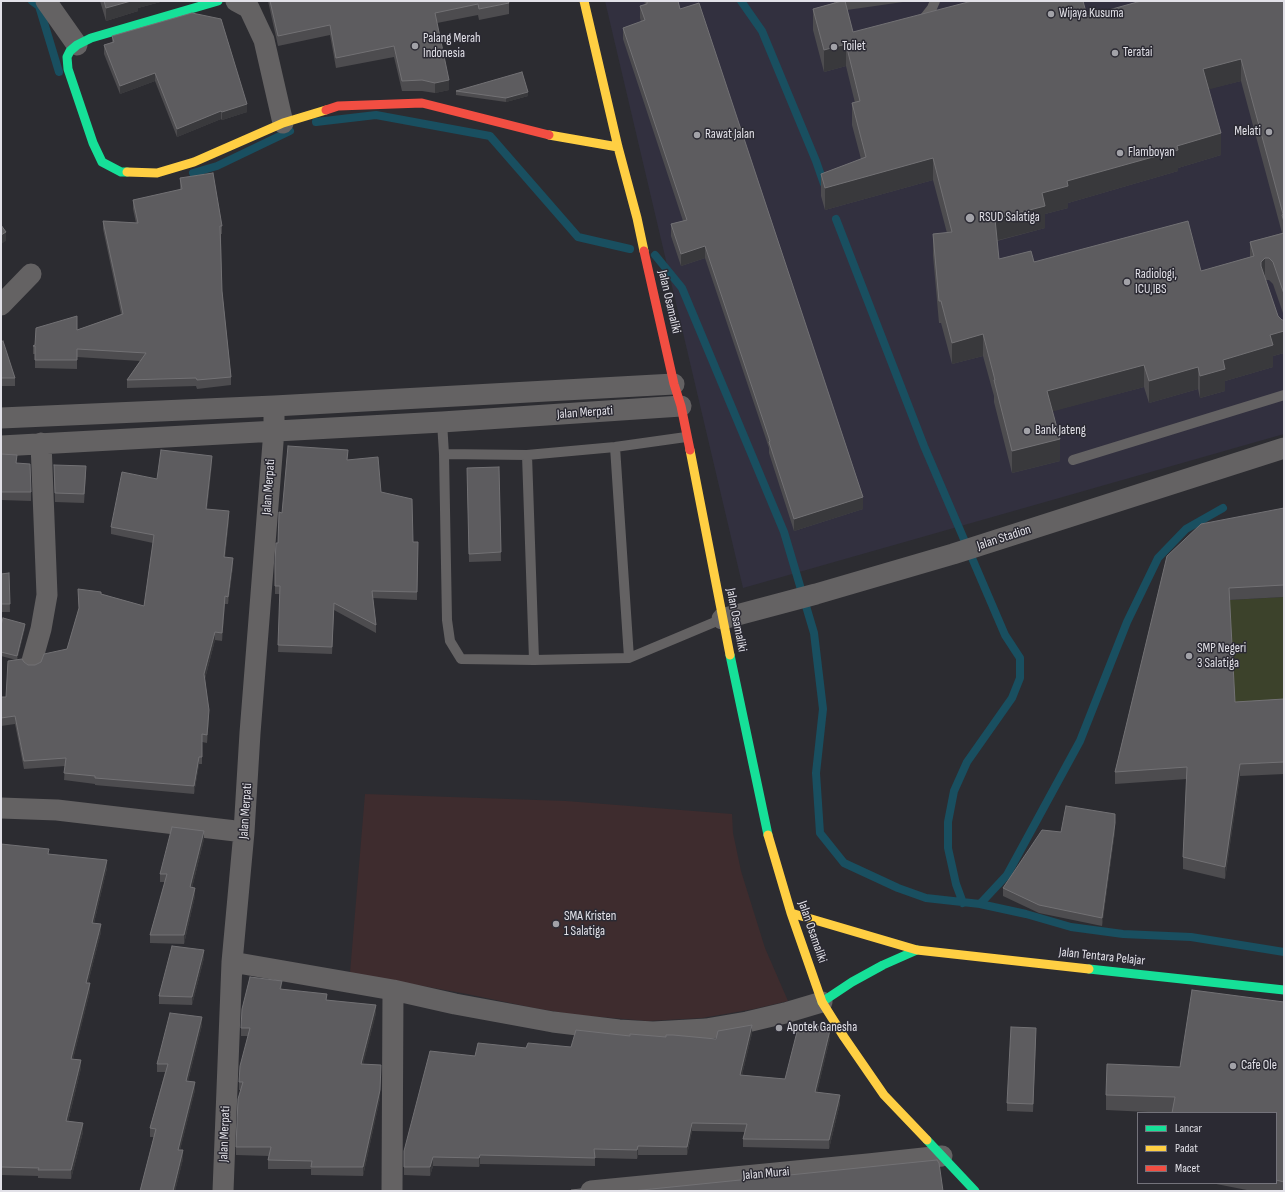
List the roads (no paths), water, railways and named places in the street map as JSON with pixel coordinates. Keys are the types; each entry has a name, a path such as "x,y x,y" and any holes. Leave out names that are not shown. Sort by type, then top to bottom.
{"street":[{"path":"46,1 77,45"},
{"path":"218,1 91,38 77,45 70,51 68,57 68,69 91,136 102,162 121,172 157,173 194,162 283,123 338,106 372,104 422,103 545,134 618,147"},
{"path":"236,1 249,8 264,40 283,123"},
{"name":"Jalan Osamaliki","path":"584,1 618,147 637,218 674,384 681,406 722,619 766,827 791,912 822,1002 844,1037 884,1095 974,1191"},
{"path":"1,305 31,274"},
{"name":"Jalan Merpati","path":"1,418 274,406 674,384"},
{"name":"Jalan Merpati","path":"223,1191 232,962 244,832 250,733 274,430 274,406"},
{"name":"Jalan Merpati","path":"1,446 442,422 681,406"},
{"path":"32,661 41,629 47,595 41,444"},
{"name":"Jalan Stadion","path":"722,619 816,594 953,554 1284,448"},
{"path":"1,808 57,810 244,832"},
{"name":"Jalan Tentara Pelajar","path":"791,912 917,950 1284,990"},
{"path":"232,962 393,990 455,1004 553,1022 619,1030 653,1032 706,1029 785,1013 822,1002 852,982 883,965 917,950"},
{"path":"392,1191 393,990"},
{"name":"Jalan Murai","path":"591,1191 942,1156"}],"lane":[{"path":"916,28 932,8 935,1"},
{"path":"1073,460 1284,395"},
{"path":"442,422 444,454 446,620 450,640 461,659 534,660 629,658 722,619"},
{"path":"444,454 527,455 615,447 686,437"},
{"path":"615,447 629,658"},
{"path":"527,455 534,660"}],"waterway":[{"path":"32,1 39,6 59,72"},
{"path":"741,1 762,31 816,161 824,184"},
{"path":"316,122 376,115 490,136 578,237 630,249"},
{"path":"193,173 217,166 290,131"},
{"path":"836,219 924,446 1005,635 1020,658 1020,678 1012,698 967,762 954,791 948,822 948,848 956,884 963,903"},
{"path":"655,255 682,288 784,532 814,633 823,709 816,773 820,833 844,863 898,888 926,898 980,904 1007,875 1080,741 1127,622 1158,558 1186,529 1223,508"},
{"path":"980,904 1026,914 1071,927 1123,934 1191,937 1284,952"}],"place":[{"name":"Wijaya Kusuma","path":"1051,14"},
{"name":"Palang Merah Indonesia","path":"415,46"},
{"name":"Toilet","path":"834,47"},
{"name":"Teratai","path":"1115,53"},
{"name":"Melati","path":"1269,132"},
{"name":"Rawat Jalan","path":"697,135"},
{"name":"Flamboyan","path":"1120,153"},
{"name":"RSUD Salatiga","path":"970,218"},
{"name":"Radiologi, ICU,IBS","path":"1127,282"},
{"name":"Bank Jateng","path":"1027,431"},
{"name":"SMP Negeri 3 Salatiga","path":"1189,656"},
{"name":"SMA Kristen 1 Salatiga","path":"556,924"},
{"name":"Apotek Ganesha","path":"779,1028"},
{"name":"Cafe Ole","path":"1233,1066"}]}
